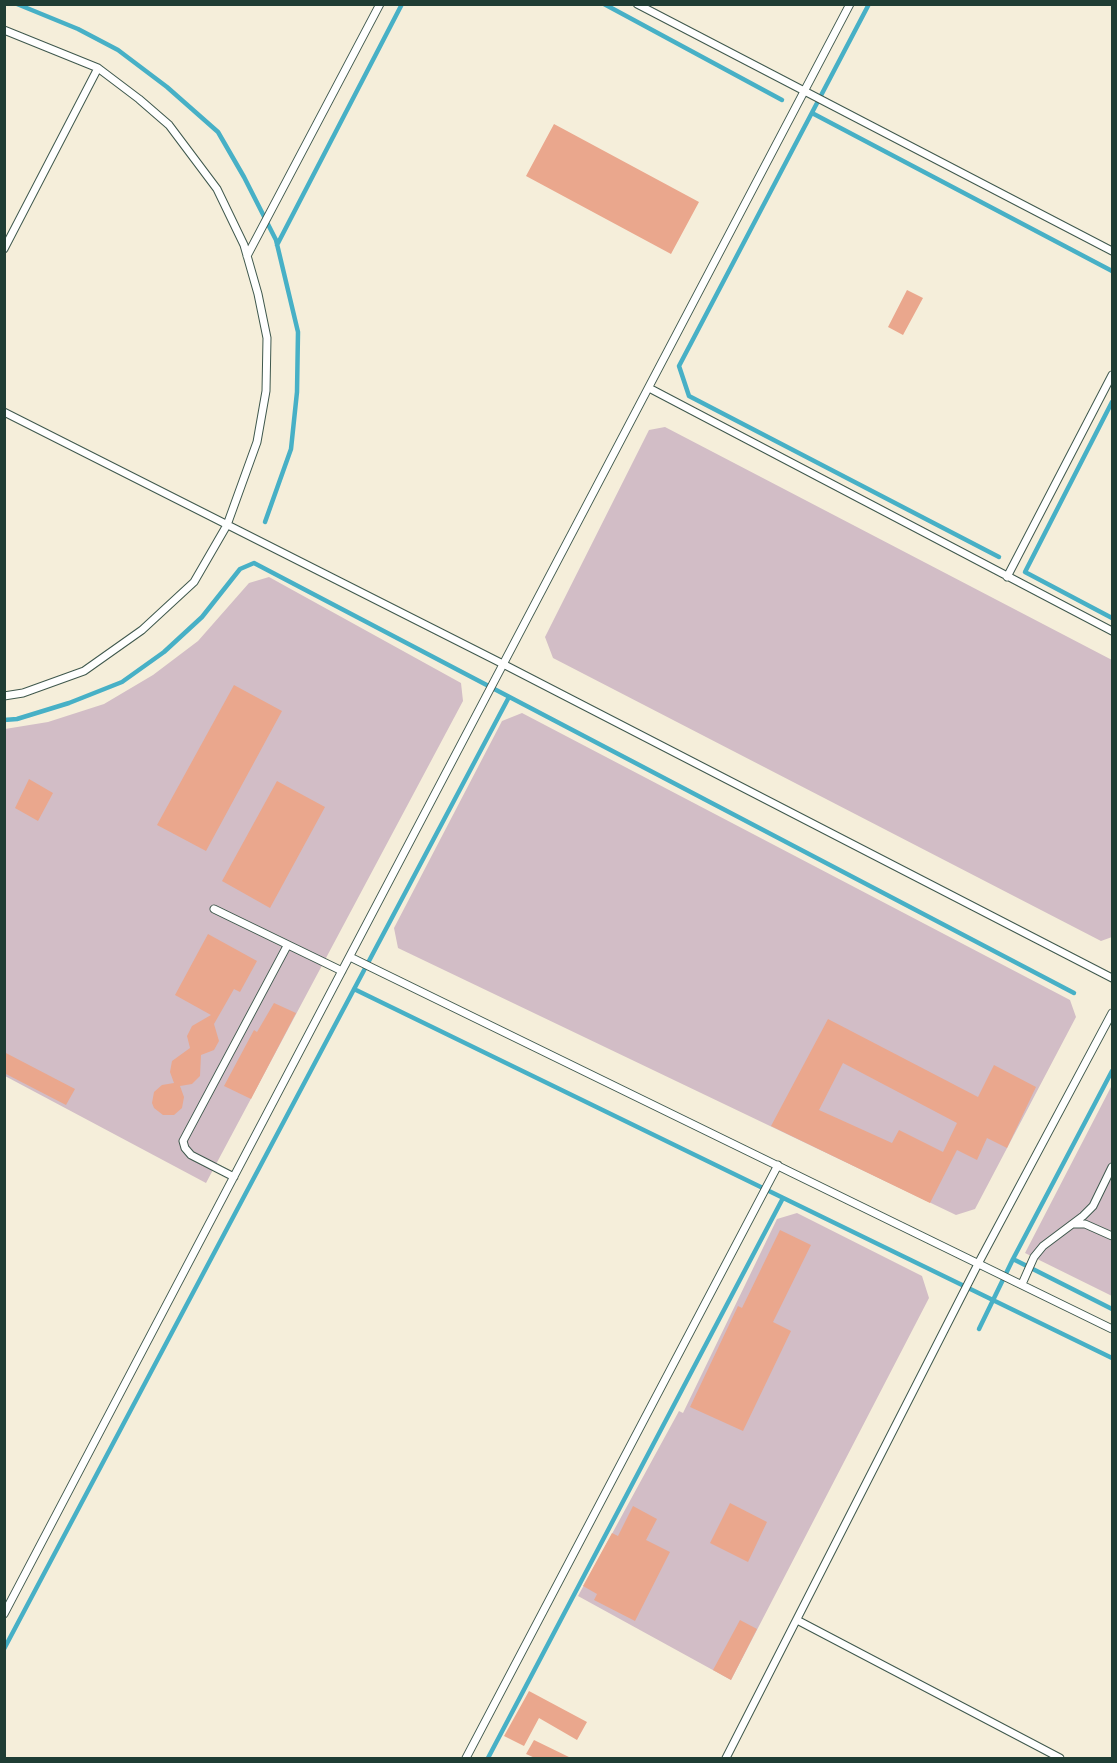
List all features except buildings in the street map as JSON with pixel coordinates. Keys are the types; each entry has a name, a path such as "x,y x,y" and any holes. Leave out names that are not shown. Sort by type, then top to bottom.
{"lane":[{"path":"247,256 380,4"},
{"path":"637,4 1113,251"},
{"path":"4,1614 850,4"},
{"path":"4,30 98,68 169,125 217,189 244,245 258,294 267,338 266,391 257,442 227,525 194,582 142,630 84,671 23,693 4,696"},
{"path":"4,249 98,68"},
{"path":"1007,577 1113,375"},
{"path":"649,388 1113,631"},
{"path":"4,412 503,664 1113,978"},
{"path":"214,909 342,971"},
{"path":"234,1177 191,1155 183,1141 287,946"},
{"path":"350,957 1113,1329"},
{"path":"726,1758 979,1262 1113,1013"},
{"path":"466,1758 778,1165"},
{"path":"1022,1284 1034,1257 1043,1246 1093,1206 1113,1167"},
{"path":"1073,1224 1085,1224 1113,1236"},
{"path":"797,1620 1060,1758"}],"shaded area":[{"path":"665,427 1112,660 1112,937 1101,941 553,658 545,637 649,430"},
{"path":"269,577 461,683 463,701 206,1183 5,1076 5,729 48,722 104,704 153,675 198,641 249,583"},
{"path":"522,713 1070,1000 1076,1017 975,1209 956,1215 398,948 394,928 502,721"},
{"path":"1112,1085 1112,1296 1025,1253"},
{"path":"797,1213 922,1276 929,1298 731,1680 578,1596 679,1411 683,1413 777,1219"}],"waterway":[{"path":"17,4 78,29 118,50 167,87 218,132 276,240 298,332 297,392 291,449 265,522"},
{"path":"277,245 402,4"},
{"path":"604,4 782,100"},
{"path":"869,4 679,366 689,396 999,557"},
{"path":"812,113 1112,271"},
{"path":"1112,402 1025,572 1112,618"},
{"path":"4,720 17,719 69,703 122,682 164,652 202,617 240,569 254,563 1074,993"},
{"path":"4,1649 509,697"},
{"path":"354,989 1112,1358"},
{"path":"979,1329 1013,1259 1112,1071"},
{"path":"488,1758 783,1198"},
{"path":"1013,1259 1112,1309"}]}
